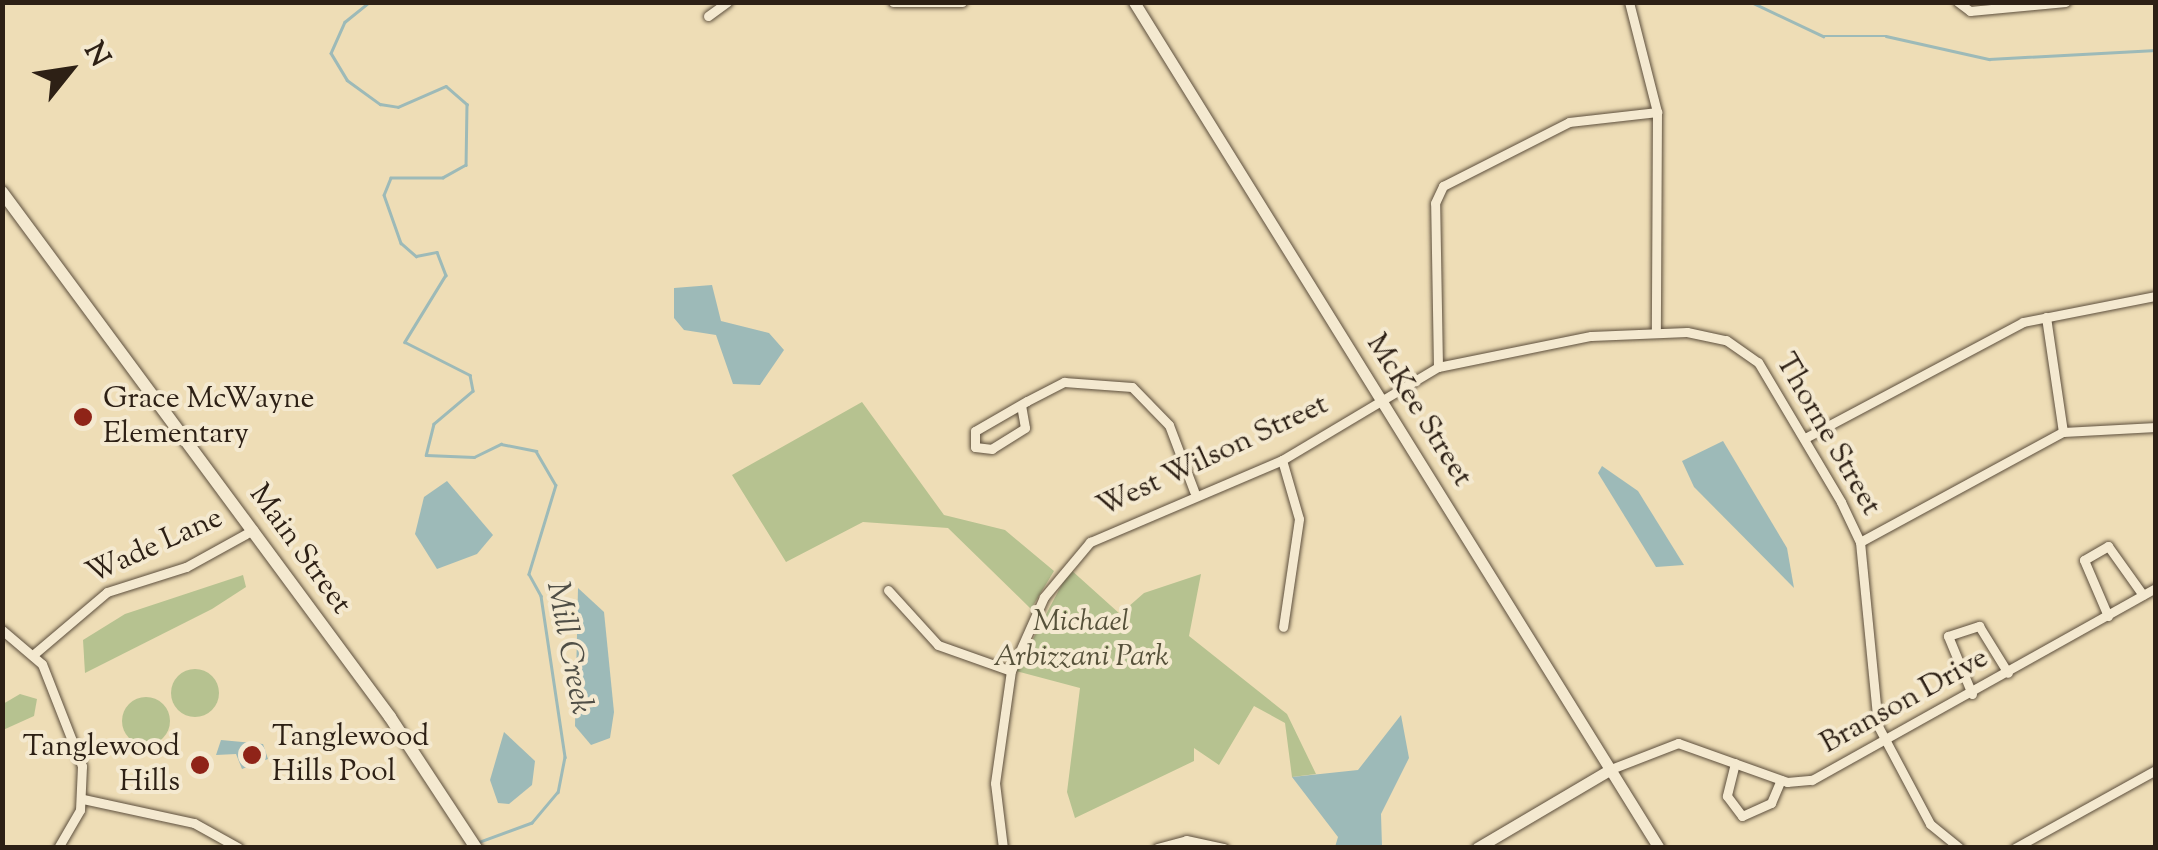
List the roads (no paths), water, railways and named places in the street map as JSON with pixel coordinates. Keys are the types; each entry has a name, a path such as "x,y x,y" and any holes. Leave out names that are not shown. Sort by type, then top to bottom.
{"main road":[{"name":"Main Street","path":"2,192 254,530 476,848"}],"street":[{"path":"708,16 727,2"},
{"path":"893,2 962,2"},
{"name":"McKee Street","path":"1134,2 1659,848"},
{"path":"1629,2 1658,112 1656,333"},
{"path":"1958,2 1970,10 2066,2"},
{"path":"1438,367 1434,203 1443,186 1569,122 1658,112"},
{"path":"1807,437 1985,337 2046,317 2156,296"},
{"path":"2046,317 2063,432"},
{"name":"Thorne Street","path":"1384,402 1438,367 1656,333 1712,336 1746,352 1807,437 1860,542 1871,706 1885,744 1942,844"},
{"path":"1021,405 1025,428 992,448 975,447 975,430 1021,405 1087,378 1132,387 1169,426 1194,491"},
{"name":"West Wilson Street","path":"1002,848 995,783 1011,670 1044,597 1076,555 1122,522 1282,460 1384,402"},
{"path":"1860,542 2063,432 2156,428"},
{"path":"1282,460 1299,519 1283,628"},
{"name":"Wade Lane","path":"34,654 107,592 186,567 254,530"},
{"path":"2108,616 2084,560 2108,546 2143,596"},
{"name":"Branson Drive","path":"1612,769 1666,744 1780,780 1821,776 1885,744 2156,588"},
{"path":"888,590 938,645 1011,670"},
{"path":"1972,694 1948,636 1978,626 2008,673"},
{"path":"2,630 34,654 78,750 83,799 58,848"},
{"path":"1735,763 1727,796 1742,816 1771,804 1780,780"},
{"path":"1477,848 1612,769"},
{"path":"2015,848 2156,770"},
{"path":"83,799 194,823 239,848"},
{"path":"1157,848 1186,840 1224,848"},
{"path":"1942,844 1960,848"}],"water":[{"path":"712,285 721,321 769,333 784,350 760,385 733,384 716,335 684,330 674,318 674,288"},
{"path":"1723,441 1787,548 1794,588 1694,487 1682,461"},
{"path":"1602,466 1638,491 1684,565 1656,567 1598,473"},
{"path":"447,481 493,535 477,554 437,569 415,534 424,497"},
{"path":"578,588 604,612 614,712 610,738 591,745 575,726"},
{"path":"1401,715 1409,758 1381,814 1382,847 1335,847 1338,837 1292,777 1358,770"},
{"path":"504,732 535,761 532,785 509,804 498,803 490,780"},
{"name":"Tanglewood Hills Pool","path":"221,740 263,744 268,759 242,769 236,754 216,755"}],"waterway":[{"name":"Mill Creek","path":"370,2 345,22 331,53 347,80 380,104 398,107 446,86 467,104 466,165 443,178 391,178 384,195 401,243 416,256 437,252 446,275 405,342 470,375 473,391 434,424 426,455 474,457 501,444 536,451 556,485 529,574 541,596 565,757 558,792 532,823 480,842"},
{"path":"1751,2 1823,36 1886,36 1989,59 2156,50"}],"place":[{"name":"Grace McWayne Elementary","path":"83,417"},
{"name":"Tanglewood Hills Pool","path":"252,755"},
{"name":"Tanglewood Hills","path":"200,765"}],"park label":[{"name":"Michael Arbizzani Park","path":"1081,640"}]}
